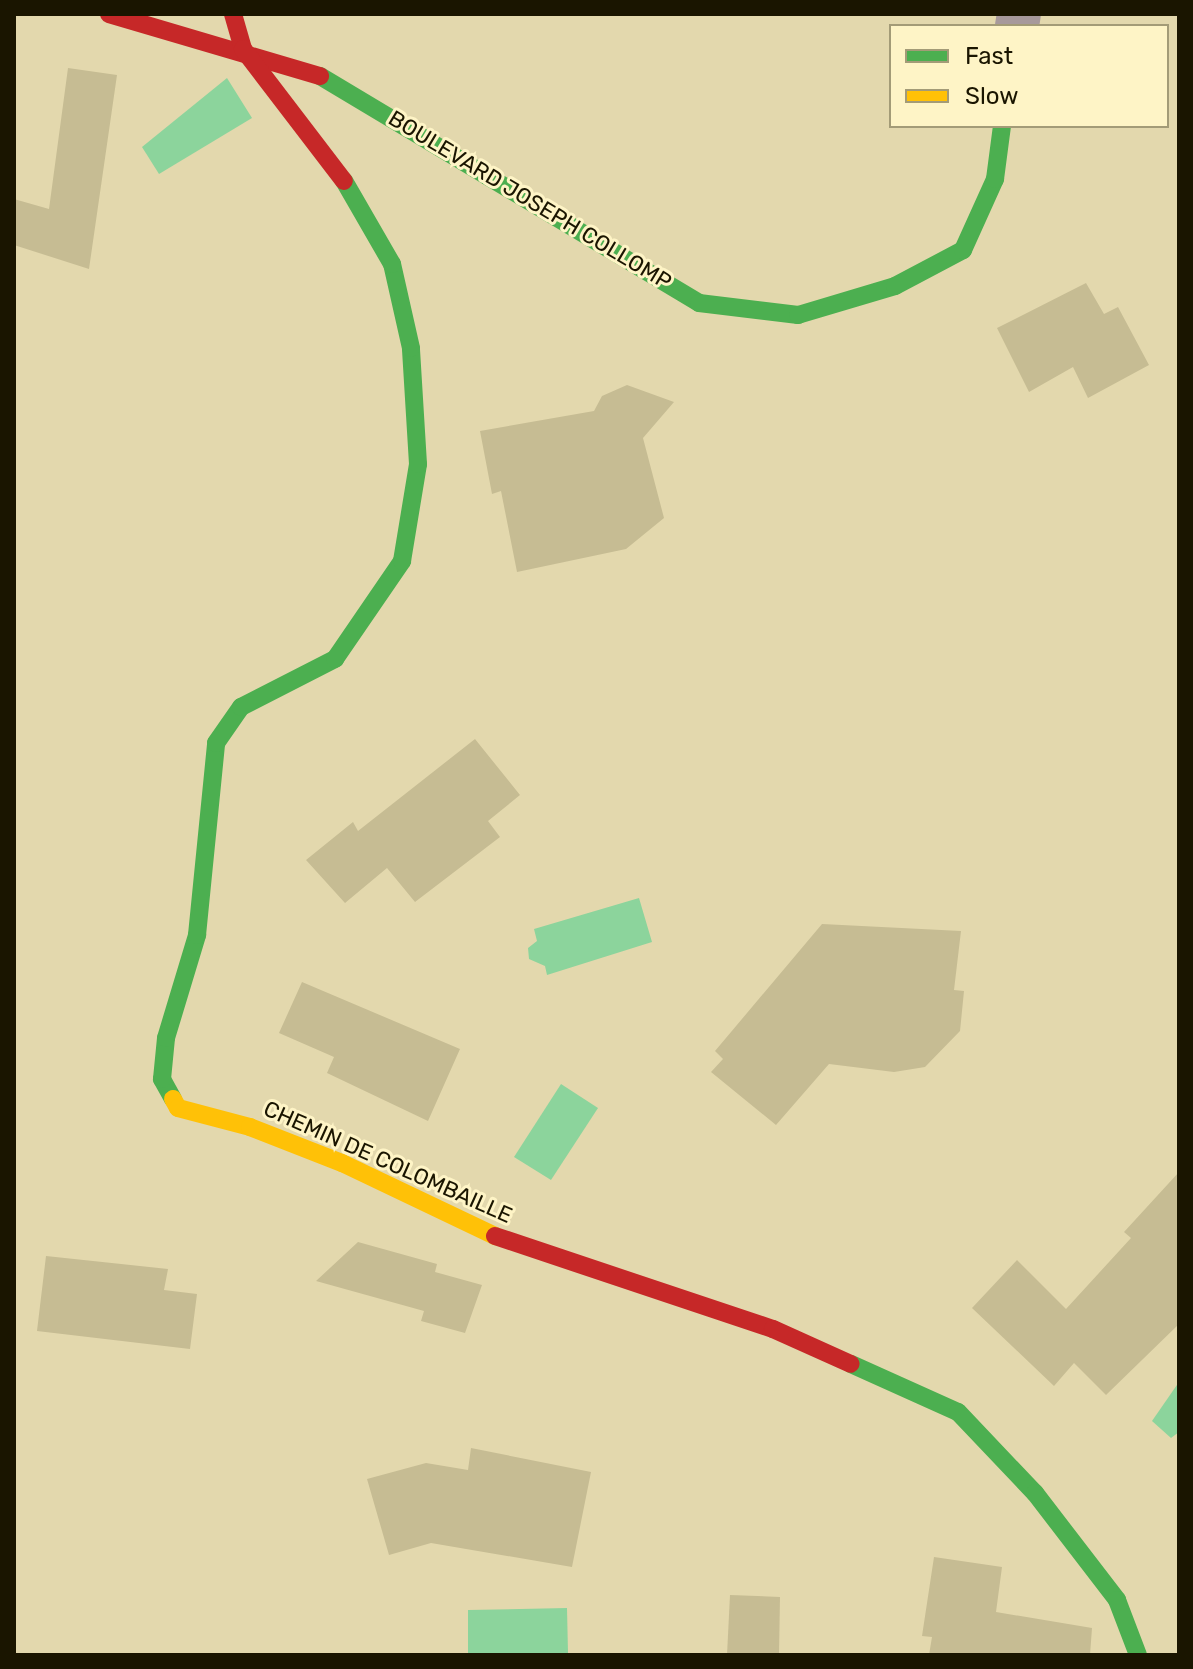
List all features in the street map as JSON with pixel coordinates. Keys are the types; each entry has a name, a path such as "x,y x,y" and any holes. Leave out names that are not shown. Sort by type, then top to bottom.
{"street":[{"name":"BOULEVARD JOSEPH COLLOMP","path":"109,14 309,69 397,118 573,231 699,303 798,315 895,286 963,250 995,179 1002,128"},
{"name":"CHEMIN DE COLOMBAILLE","path":"233,14 243,49 355,195 392,264 411,348 418,464 402,561 335,659 241,707 216,743 197,935 166,1038 162,1079 178,1108 342,1163 461,1224 773,1329 958,1412 1035,1493 1117,1600 1138,1655"}],"shaded area":[{"path":"227,78 252,118 159,174 142,147"},
{"path":"639,898 652,942 547,975 545,966 529,959 528,948 537,941 534,929"},
{"path":"561,1084 598,1108 551,1180 514,1157"},
{"path":"1179,1382 1179,1432 1171,1438 1152,1421"},
{"path":"567,1608 568,1653 468,1654 468,1610"}],"building":[{"path":"68,68 117,75 89,269 14,245 14,199 49,209"},
{"path":"1086,283 1104,314 1118,307 1149,365 1088,398 1073,367 1029,392 997,328"},
{"path":"627,385 674,402 643,438 664,518 626,549 517,572 501,491 492,494 480,431 594,411 602,396"},
{"path":"475,739 520,795 488,821 500,837 415,902 387,868 345,903 306,860 353,822 358,831"},
{"path":"822,924 961,931 954,990 964,991 960,1031 925,1067 894,1072 829,1064 776,1125 711,1072 723,1059 715,1051"},
{"path":"302,982 460,1049 428,1121 327,1073 334,1057 279,1033"},
{"path":"1179,1172 1179,1324 1106,1395 1074,1363 1054,1386 972,1308 1017,1260 1066,1309 1131,1238 1124,1232"},
{"path":"358,1242 437,1264 435,1272 482,1285 465,1333 421,1321 424,1311 316,1281"},
{"path":"46,1256 168,1269 164,1290 197,1294 190,1349 37,1331"},
{"path":"471,1448 591,1472 572,1567 431,1543 389,1555 367,1479 426,1463 468,1470"},
{"path":"934,1557 1002,1567 996,1612 1092,1628 1090,1655 929,1655 932,1637 922,1636"},
{"path":"730,1595 780,1597 779,1655 727,1655"}],"traffic: fast":[{"path":"320,76 699,303 798,315 895,286 963,250 995,179 1002,128"},
{"path":"173,1099 162,1079 166,1038 197,935 216,743 241,707 335,659 402,561 418,464 411,348 392,264 344,181"},
{"path":"851,1364 958,1412 1035,1493 1117,1600 1138,1655"}],"traffic: slow":[{"path":"173,1099 178,1108 250,1127 342,1163 495,1236"}],"traffic: jam":[{"path":"109,14 320,76"},
{"path":"233,14 243,49 344,181"},
{"path":"495,1236 773,1329 851,1364"}]}
